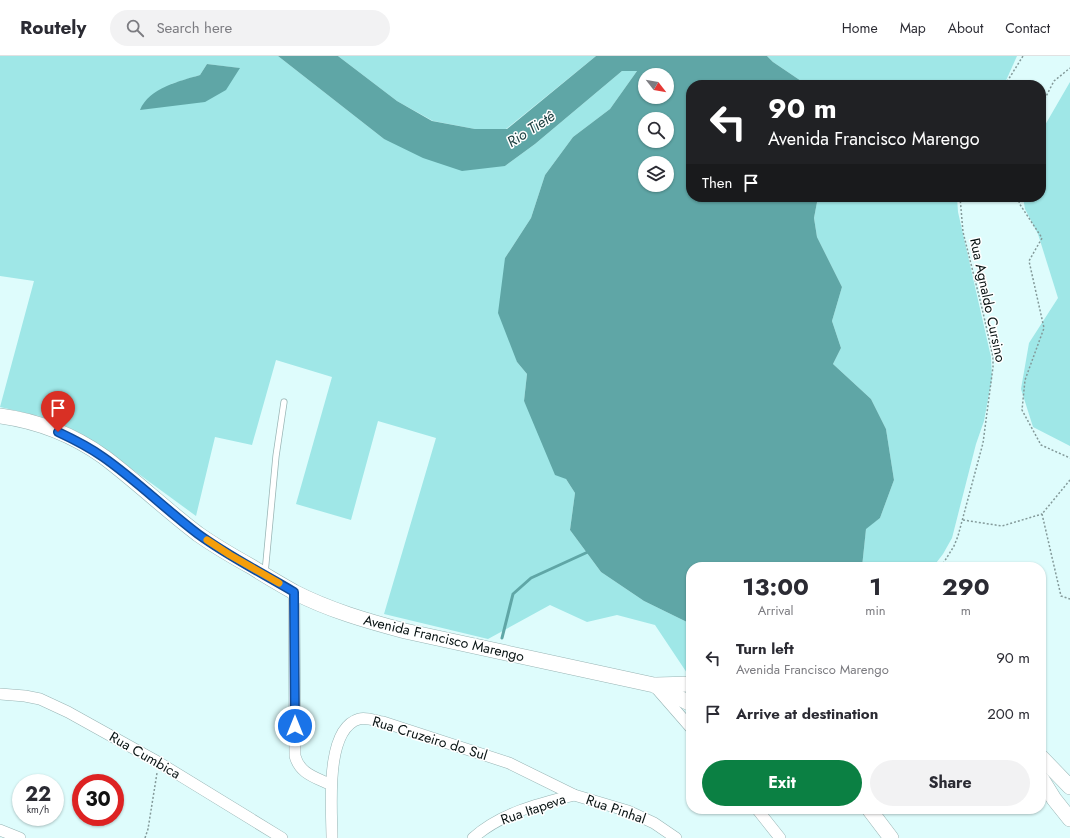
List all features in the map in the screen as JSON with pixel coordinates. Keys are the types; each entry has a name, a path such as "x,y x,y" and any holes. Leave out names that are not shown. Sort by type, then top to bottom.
{"main road":[{"name":"Avenida Francisco Marengo","path":"0,416 16,418 40,425 82,444 102,456 198,534 230,555 294,592 337,611 369,622 405,631 654,685 686,684"},
{"name":"Avenida Francisco Marengo","path":"654,685 686,701"},
{"path":"1046,762 1070,787"},
{"path":"1046,782 1070,804"},
{"path":"1046,785 1054,799 1070,819"},
{"path":"873,814 891,838"}],"street":[{"path":"294,592 295,756 297,764 301,769 331,785"},
{"path":"654,685 686,722"},
{"name":"Rua Cumbica","path":"0,694 25,696 40,699 53,704 158,762 282,838"},
{"name":"Rua Cruzeiro do Sul","path":"332,838 331,785 333,759 342,735 354,722 360,719 369,719 401,728 509,762 574,795"},
{"name":"Rua Itapeva","path":"472,838 503,817 541,803 574,795"},
{"name":"Rua Pinhal","path":"574,795 628,811 654,822 676,838"},
{"path":"761,814 780,838"},
{"path":"0,830 20,838"}],"lane":[{"path":"264,575 276,456 284,402"}],"path":[{"path":"1008,80 1023,56"},
{"path":"1046,96 1054,81 1070,68"},
{"name":"Rua Agnaldo Cursino","path":"943,562 954,546 963,520 983,443 993,361 982,308 963,232 960,202"},
{"path":"1019,202 1042,238 1030,261 1044,328 1026,380 1022,410 1041,444 1070,458"},
{"path":"963,520 1002,526 1042,514 1070,480"},
{"path":"1042,514 1061,596 1070,599"},
{"path":"145,838 148,828 158,762"}],"shaded area":[{"path":"0,56 278,56 384,139 505,166 535,144 622,71 637,71 610,109 573,137 545,175 531,218 505,258 517,362 527,374 524,401 575,493 570,530 601,572 644,601 686,622 686,672 655,625 617,615 587,622 550,605 488,639 384,614 436,438 378,421 351,520 296,504 332,377 276,360 252,445 215,437 196,516 95,442 68,427 39,416 0,407 34,281 0,276","holes":["207,64 239,68 168,85 200,75"]},
{"path":"338,56 596,56 506,129 475,129 433,121 397,101"},
{"path":"767,56 1017,56 1006,80 800,80 773,62"},
{"path":"1070,82 1070,446 1033,427 1021,389 1029,343 1058,298 1038,234 1025,209 1024,202 1046,202 1046,123"},
{"path":"817,202 957,202 958,212 991,357 992,378 984,421 976,444 952,538 937,562 863,562 866,528 880,518 894,480 886,429 871,399 833,364 841,348 832,321 842,287 817,237 814,218"}],"water":[{"name":"Rio Tietê","path":"278,56 338,56 397,101 432,121 475,129 507,129 596,56 767,56 773,62 800,80 686,80 686,202 817,202 814,218 817,237 842,287 832,321 841,348 833,364 871,399 886,429 894,480 880,518 866,529 863,562 686,562 686,622 644,601 601,572 570,530 575,493 566,479 555,475 524,401 527,374 517,362 498,313 505,258 531,218 545,175 573,137 610,109 637,71 622,71 535,144 505,166 462,171 423,158 384,139"},
{"path":"207,64 240,68 226,90 205,102 140,110 144,102 150,96 166,86 200,75"}],"waterway":[{"path":"502,638 513,594 531,578 590,551"}],"slow traffic":[{"path":"207,540 279,583"}],"route":[{"path":"58,432 102,456 198,534 230,555 294,592 295,726"}]}
